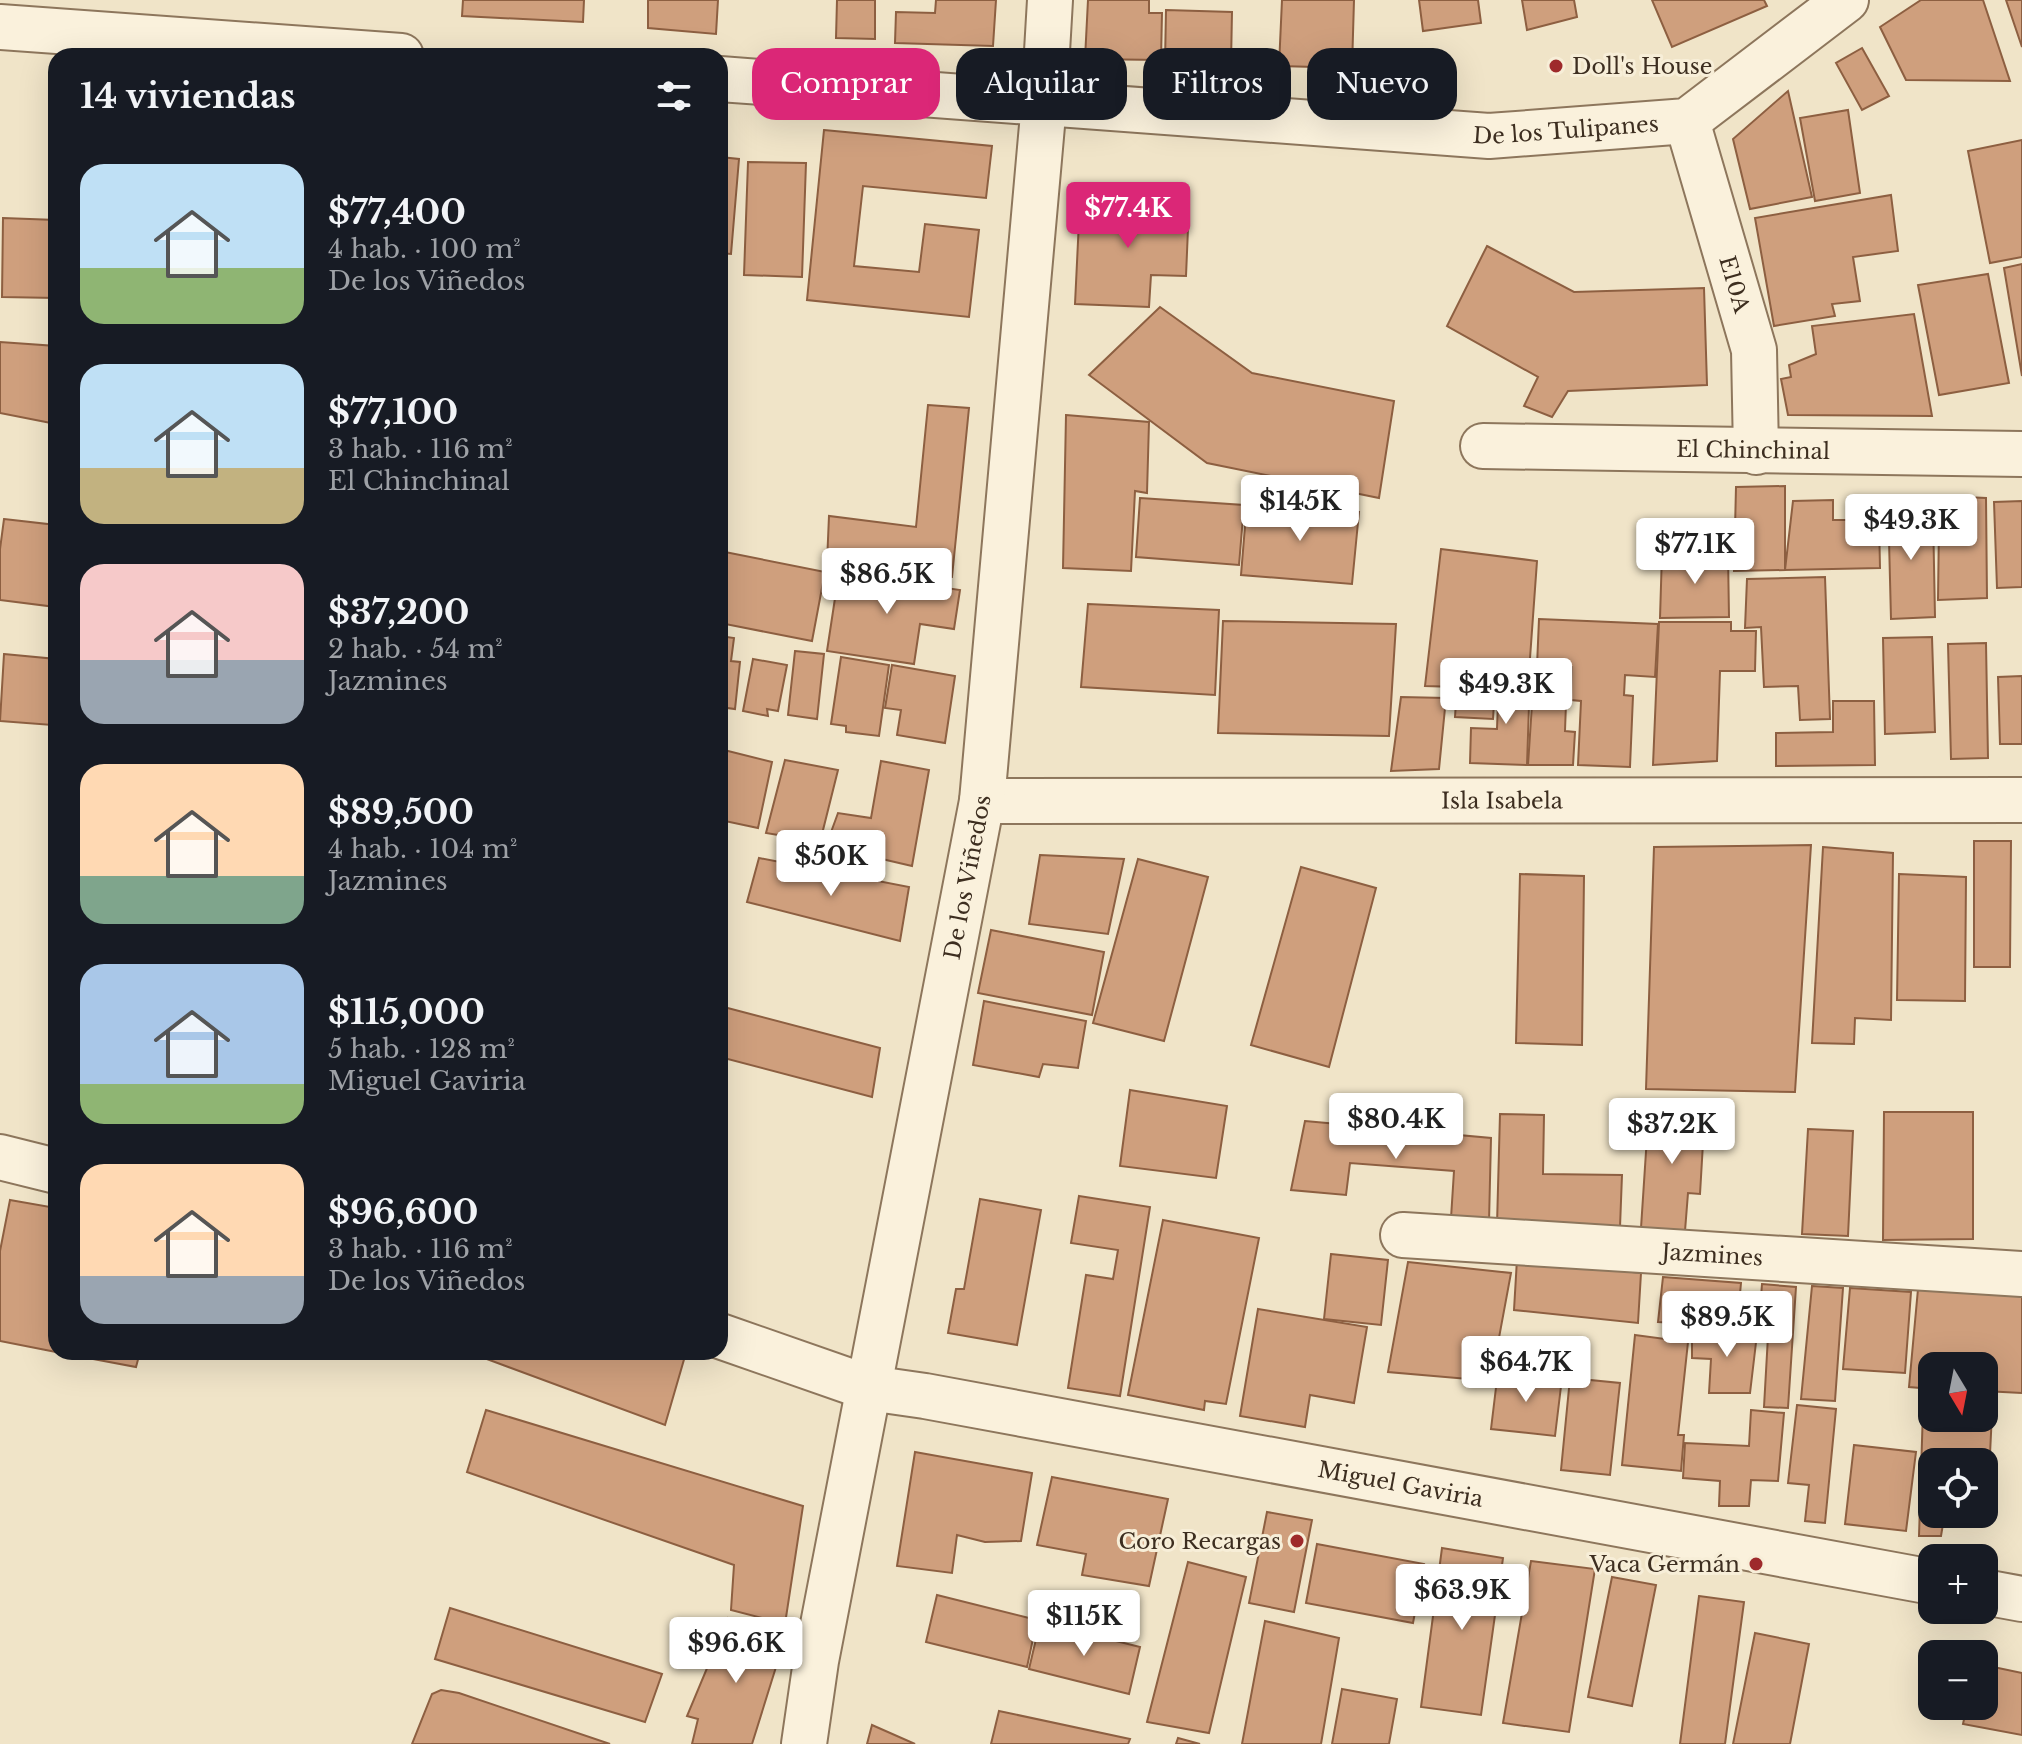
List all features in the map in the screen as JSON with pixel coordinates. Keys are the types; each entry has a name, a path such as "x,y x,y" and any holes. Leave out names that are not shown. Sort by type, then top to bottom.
{"street":[{"name":"De los Viñedos","path":"1047,48 1050,0"},
{"name":"De los Tulipanes","path":"1127,109 1489,136 1687,121 1846,0"},
{"path":"0,27 290,48"},
{"name":"De los Tulipanes","path":"728,80 956,96"},
{"name":"De los Viñedos","path":"804,1744 816,1661 982,801 1042,120"},
{"name":"E10A","path":"1687,121 1754,350 1756,452"},
{"name":"El Chinchinal","path":"1483,446 2022,454"},
{"name":"Isla Isabela","path":"982,801 2022,800"},
{"path":"0,1157 48,1169"},
{"name":"Jazmines","path":"1403,1235 2022,1274"},
{"name":"Miguel Gaviria","path":"728,1339 869,1388 1918,1579"},
{"path":"1998,1595 2022,1599"}],"building":[{"path":"463,0 584,0 583,22 462,16"},
{"path":"648,0 718,0 716,34 648,28"},
{"path":"837,0 875,0 875,39 836,38"},
{"path":"936,0 996,0 993,46 895,43 896,12 935,13"},
{"path":"1088,0 1149,0 1149,13 1162,13 1161,48 1143,48 1143,60 1127,60 1127,48 1086,48"},
{"path":"1282,0 1354,0 1353,48 1307,48 1307,67 1291,66 1291,48 1280,48"},
{"path":"1419,0 1478,0 1481,23 1423,31"},
{"path":"1522,0 1574,0 1577,17 1527,30"},
{"path":"1652,0 1764,0 1767,6 1672,47"},
{"path":"1921,0 1983,0 2010,81 1906,80 1880,27"},
{"path":"2006,0 2022,0 2022,47"},
{"path":"1166,10 1232,12 1231,48 1165,48"},
{"path":"1862,48 1889,96 1862,110 1836,63"},
{"path":"1788,91 1812,197 1750,209 1733,139"},
{"path":"1848,110 1860,193 1815,201 1800,118"},
{"path":"824,130 992,146 986,198 863,186 854,266 919,272 925,224 979,230 969,317 807,300"},
{"path":"2022,140 2022,257 1990,263 1968,151"},
{"path":"728,158 739,159 731,254 728,254"},
{"path":"748,162 806,163 802,277 744,275"},
{"path":"1891,195 1898,251 1853,257 1860,301 1832,304 1835,316 1774,326 1755,218"},
{"path":"1080,200 1189,205 1186,276 1151,275 1149,307 1075,304"},
{"path":"3,218 48,220 48,298 2,297"},
{"path":"1487,246 1574,292 1704,288 1707,385 1568,391 1552,417 1524,406 1538,377 1447,326"},
{"path":"2022,264 2022,376 2004,268"},
{"path":"1988,274 2009,383 1939,395 1918,285"},
{"path":"1160,307 1252,373 1394,401 1379,498 1207,463 1089,375"},
{"path":"1914,314 1932,416 1788,415 1781,379 1791,377 1789,365 1816,354 1812,326"},
{"path":"0,342 48,345 48,422 0,413"},
{"path":"928,405 969,408 952,577 827,563 829,516 916,527"},
{"path":"1066,415 1149,422 1147,493 1135,491 1131,571 1063,568"},
{"path":"1785,486 1785,570 1734,571 1736,487"},
{"path":"1964,497 1986,498 1987,598 1938,600 1939,523 1965,522"},
{"path":"1140,498 1244,505 1239,565 1136,557"},
{"path":"1833,500 1833,520 1879,520 1880,568 1785,570 1793,501"},
{"path":"1888,500 1933,514 1935,617 1891,619"},
{"path":"2022,501 2022,587 1997,588 1994,502"},
{"path":"1247,502 1359,512 1352,584 1241,575"},
{"path":"4,519 48,524 48,606 0,600 0,549"},
{"path":"1441,549 1537,561 1529,672 1496,670 1493,719 1455,717 1457,687 1425,686"},
{"path":"728,553 825,572 812,641 728,625"},
{"path":"1662,553 1728,554 1729,617 1660,618"},
{"path":"839,572 960,590 954,629 920,624 914,664 827,651"},
{"path":"1825,577 1830,719 1800,720 1798,686 1764,687 1761,627 1745,628 1747,579"},
{"path":"1088,604 1219,610 1215,695 1081,687"},
{"path":"1539,619 1658,624 1655,677 1625,675 1624,695 1633,696 1630,767 1578,765 1581,701 1571,700 1572,667 1537,666"},
{"path":"1223,621 1396,624 1389,736 1218,733"},
{"path":"1659,622 1731,622 1731,631 1756,631 1755,671 1720,671 1717,761 1653,765"},
{"path":"728,637 734,638 731,661 740,662 735,709 728,708"},
{"path":"1932,637 1935,732 1885,734 1883,638"},
{"path":"1986,643 1988,758 1951,759 1948,644"},
{"path":"795,651 824,654 817,719 788,715"},
{"path":"4,654 48,658 48,725 0,721"},
{"path":"841,657 889,665 879,736 846,732 846,726 831,724"},
{"path":"753,659 787,665 778,711 767,709 768,716 743,711"},
{"path":"892,665 955,676 945,743 897,735 901,710 885,708"},
{"path":"1534,674 1567,676 1565,731 1575,732 1573,765 1528,765"},
{"path":"1499,675 1530,676 1527,765 1470,763 1471,728 1497,729"},
{"path":"2022,676 2022,744 2000,744 1998,677"},
{"path":"1401,697 1446,698 1439,769 1391,771"},
{"path":"1833,701 1874,701 1875,765 1776,766 1776,733 1833,732"},
{"path":"728,751 772,762 758,828 728,822"},
{"path":"785,760 838,770 820,842 766,833"},
{"path":"881,761 929,770 912,866 826,846 838,813 871,818"},
{"path":"1974,841 2011,841 2010,967 1974,967"},
{"path":"1811,845 1795,1092 1646,1089 1654,847"},
{"path":"1823,847 1893,853 1891,1020 1855,1018 1854,1044 1812,1043"},
{"path":"1040,855 1124,859 1108,934 1029,924"},
{"path":"759,858 909,887 900,941 747,902"},
{"path":"1138,859 1208,877 1164,1041 1093,1023"},
{"path":"1301,867 1376,888 1329,1067 1251,1045"},
{"path":"1520,874 1584,876 1582,1045 1516,1043"},
{"path":"1899,874 1966,877 1965,1001 1897,1000"},
{"path":"991,930 1104,952 1092,1015 978,993"},
{"path":"984,1001 1086,1021 1078,1068 1043,1064 1039,1077 973,1065"},
{"path":"728,1008 880,1048 872,1097 728,1059"},
{"path":"1130,1090 1227,1106 1216,1178 1120,1166"},
{"path":"1649,1106 1705,1109 1700,1194 1688,1193 1685,1231 1641,1228"},
{"path":"1884,1112 1973,1112 1973,1239 1883,1240"},
{"path":"1500,1114 1544,1115 1543,1174 1622,1175 1620,1227 1497,1225"},
{"path":"1305,1121 1491,1138 1489,1222 1451,1218 1454,1171 1350,1163 1346,1195 1291,1190"},
{"path":"1808,1129 1853,1131 1848,1236 1802,1234"},
{"path":"1079,1196 1150,1207 1120,1396 1068,1388 1086,1275 1113,1279 1118,1250 1071,1243"},
{"path":"980,1199 1041,1210 1017,1345 948,1333 956,1289 964,1289"},
{"path":"10,1200 48,1207 48,1350 0,1341 0,1251"},
{"path":"1163,1220 1259,1238 1226,1404 1205,1401 1204,1410 1128,1395"},
{"path":"1331,1254 1388,1260 1381,1325 1324,1319"},
{"path":"1517,1259 1641,1273 1638,1323 1514,1310"},
{"path":"1408,1262 1511,1273 1491,1381 1388,1372"},
{"path":"1663,1277 1741,1283 1737,1326 1658,1322"},
{"path":"1762,1284 1796,1287 1788,1408 1764,1407 1768,1336 1758,1336"},
{"path":"1812,1286 1843,1288 1835,1401 1801,1399"},
{"path":"1850,1288 1911,1292 1905,1373 1843,1369"},
{"path":"1918,1289 2022,1295 2022,1393 1998,1392 1998,1352 1918,1352 1918,1388 1909,1387"},
{"path":"1258,1309 1367,1327 1354,1403 1310,1395 1305,1427 1240,1416"},
{"path":"1692,1330 1757,1334 1750,1393 1709,1393 1711,1359 1692,1358"},
{"path":"1635,1335 1688,1342 1678,1435 1684,1435 1681,1471 1622,1465"},
{"path":"99,1360 138,1360 136,1367"},
{"path":"490,1360 684,1360 665,1425"},
{"path":"1498,1371 1562,1378 1555,1436 1491,1429"},
{"path":"1570,1378 1620,1383 1610,1475 1561,1470"},
{"path":"1797,1405 1836,1409 1825,1523 1805,1521 1809,1485 1788,1483"},
{"path":"486,1410 803,1506 785,1624 731,1610 734,1565 467,1472"},
{"path":"1751,1410 1784,1413 1778,1481 1751,1480 1749,1506 1719,1506 1720,1481 1683,1478 1685,1443 1749,1446"},
{"path":"1922,1432 1991,1432 1990,1448 1922,1448"},
{"path":"1854,1445 1916,1452 1906,1531 1845,1524"},
{"path":"915,1452 1032,1473 1021,1541 985,1542 957,1535 952,1573 897,1566"},
{"path":"1052,1477 1168,1499 1149,1586 1082,1575 1086,1554 1037,1545"},
{"path":"1267,1512 1312,1520 1294,1612 1249,1603"},
{"path":"1919,1528 1942,1528 1941,1536 1919,1536"},
{"path":"1317,1544 1424,1564 1413,1623 1306,1603"},
{"path":"1442,1548 1503,1558 1481,1715 1421,1707"},
{"path":"1531,1561 1595,1569 1569,1732 1503,1723"},
{"path":"1188,1562 1246,1577 1209,1733 1147,1722"},
{"path":"1612,1577 1656,1585 1632,1706 1588,1697"},
{"path":"937,1595 1037,1620 1027,1667 926,1642"},
{"path":"1699,1596 1744,1602 1725,1744 1680,1744"},
{"path":"450,1608 662,1674 645,1722 435,1659"},
{"path":"728,1618 786,1635 752,1744 692,1744 698,1719 687,1716"},
{"path":"1265,1621 1339,1638 1321,1744 1242,1744"},
{"path":"1040,1622 1140,1647 1129,1694 1029,1669"},
{"path":"1755,1633 1809,1644 1790,1744 1733,1744"},
{"path":"1998,1668 2022,1673 2022,1735 1963,1724 1964,1720 1998,1720"},
{"path":"1342,1689 1397,1699 1389,1744 1332,1744"},
{"path":"441,1690 459,1693 610,1744 412,1744 432,1694"},
{"path":"999,1711 1130,1739 1128,1744 991,1744"},
{"path":"872,1725 915,1744 867,1744"},
{"path":"1178,1738 1200,1744 1176,1744"}],"place":[{"name":"Doll's House","path":"1556,66"},
{"name":"Coro Recargas","path":"1297,1541"},
{"name":"Vaca Germán","path":"1756,1564"}]}
